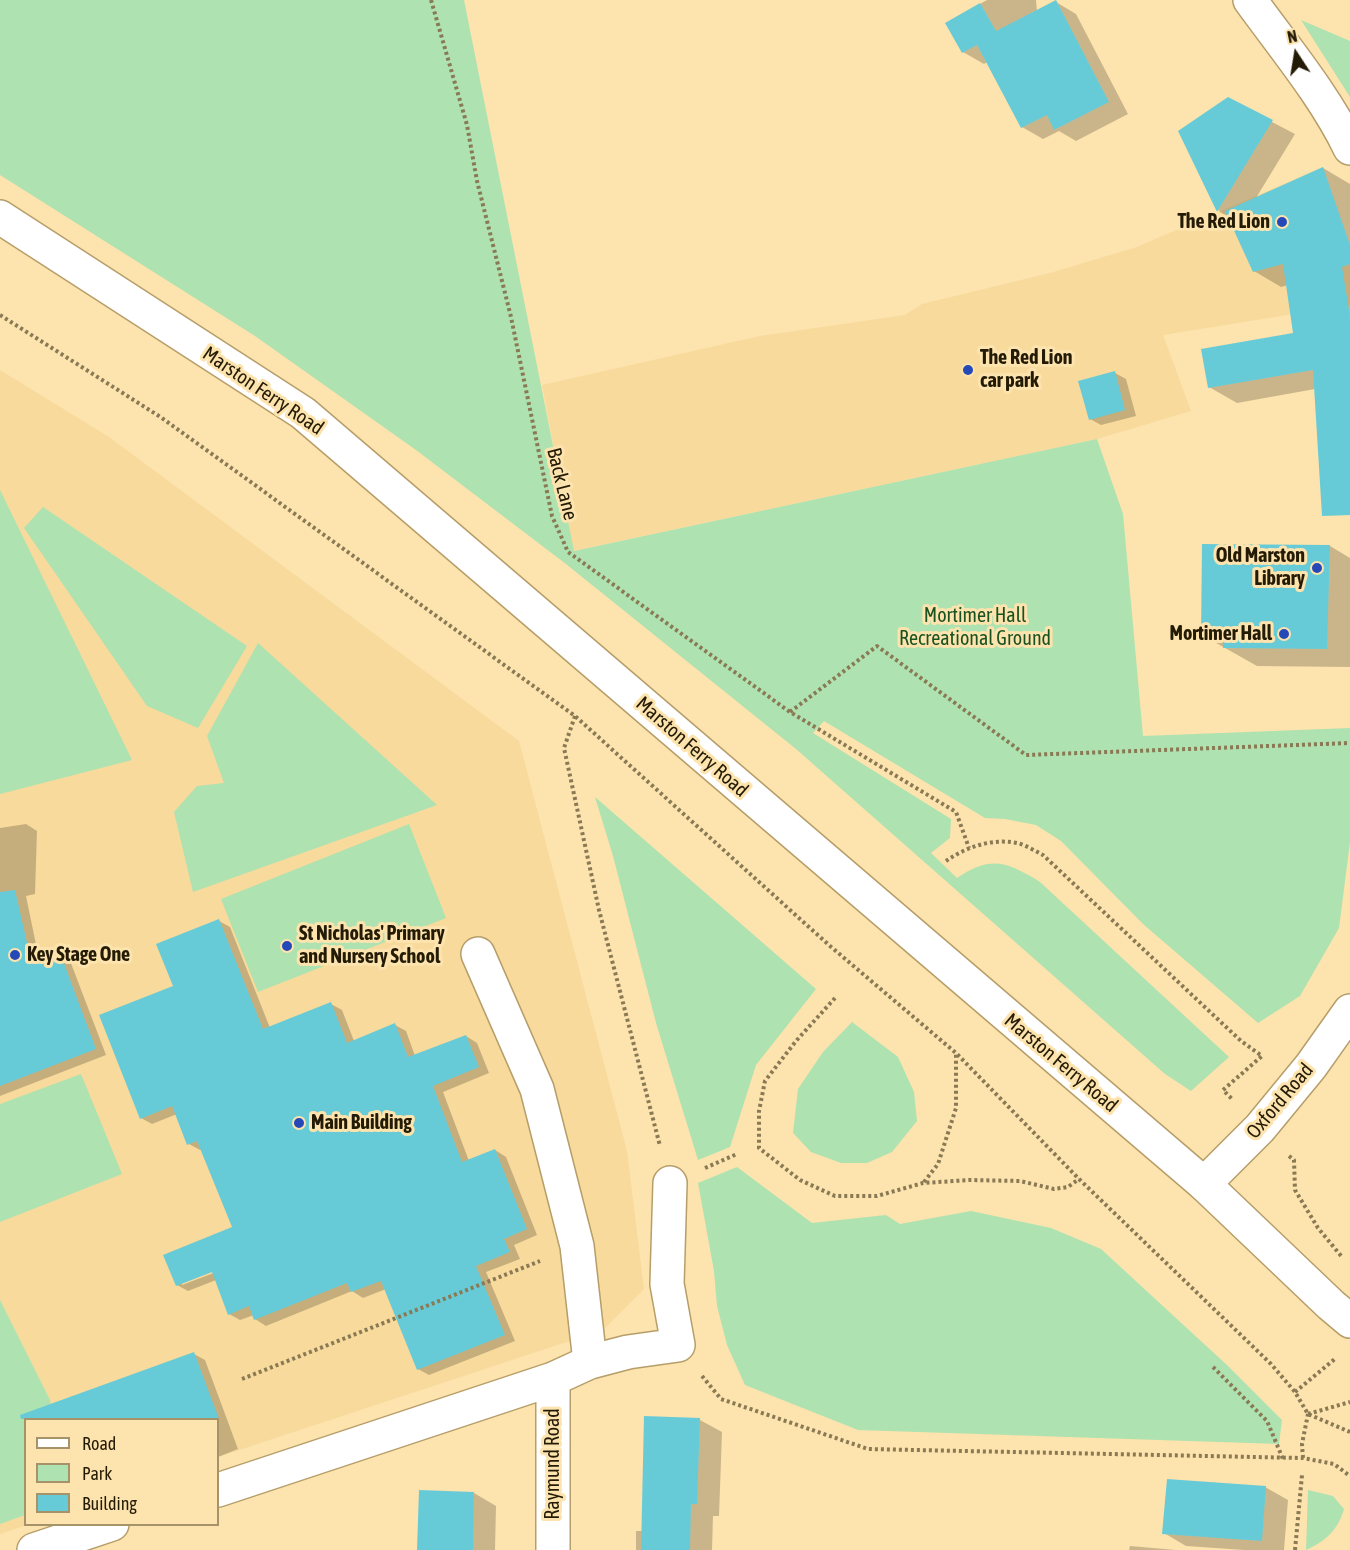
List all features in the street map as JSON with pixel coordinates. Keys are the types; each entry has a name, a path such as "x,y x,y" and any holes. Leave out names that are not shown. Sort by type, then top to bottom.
{"main road":[{"path":"1250,0 1348,138"},
{"name":"Marston Ferry Road","path":"0,217 303,414 1204,1184 1350,1321"},
{"path":"478,954 537,1089 577,1246 590,1362"},
{"name":"Oxford Road","path":"1204,1184 1260,1128 1311,1065 1350,1011"},
{"path":"219,1490 554,1378 590,1362 628,1352 678,1345 667,1284 670,1183"},
{"name":"Raymund Road","path":"553,1550 554,1378"},
{"path":"34,1550 106,1526"}],"path":[{"name":"Back Lane","path":"431,0 467,125 477,181 511,317 552,516 568,552 790,712 956,812 969,848"},
{"path":"0,315 162,418 574,716 830,946 956,1053 1080,1179 1271,1364 1295,1392 1308,1414 1350,1432"},
{"path":"790,712 877,646 1026,755 1350,743"},
{"path":"574,716 564,748 599,910 670,1183"},
{"path":"946,861 969,848 997,841 1019,843 1043,855 1241,1041 1262,1056 1223,1089"},
{"path":"835,998 796,1041 765,1081 759,1112 759,1148 800,1180 835,1196 877,1196 923,1183 1020,1181 1054,1190 1068,1187 1080,1179"},
{"path":"923,1183 938,1164 956,1108 956,1053"},
{"path":"1294,1160 1294,1190 1318,1228 1344,1259"},
{"path":"242,1379 577,1246"},
{"path":"678,1345 721,1399 868,1449 1304,1458 1335,1464 1350,1476"},
{"path":"1295,1392 1336,1357"},
{"path":"1213,1367 1267,1421 1283,1459"},
{"path":"1308,1414 1350,1402"},
{"path":"1304,1458 1302,1443 1308,1414"},
{"path":"1295,1550 1302,1475"}],"shaded area":[{"path":"1323,167 1350,245 1350,305 1163,335 1191,411 1097,439 573,551 542,385 760,336 905,315 922,304 1050,273 1137,247"},
{"name":"St Nicholas' Primary and Nursery School","path":"0,370 109,437 519,741 627,1151 644,1289 603,1330 219,1457 219,1418 24,1418 24,1526 0,1534"}],"green space":[{"name":"Mortimer Hall Recreational Ground","path":"0,0 464,0 574,551 1097,439 1123,514 1143,736 1350,728 1350,842 1339,928 1300,996 1258,1023 1143,924 1061,841 1036,825 985,818 824,721 813,733 951,819 950,838 931,853 957,878 980,866 999,864 1018,870 1040,882 1229,1057 1191,1091 1165,1074 796,749 566,564 416,450 255,336 0,175"},
{"path":"1301,20 1350,41 1350,97"},
{"path":"0,490 132,760 0,794"},
{"path":"43,507 247,646 198,728 147,706 24,528"},
{"path":"258,643 437,805 193,892 174,812 197,786 224,783 207,736"},
{"path":"595,797 816,989 756,1065 730,1147 698,1160 656,1023 613,856"},
{"path":"409,824 446,918 258,992 221,899"},
{"path":"852,1022 898,1057 914,1092 917,1121 892,1152 867,1163 841,1163 811,1152 793,1133 798,1089 823,1052"},
{"path":"81,1074 122,1174 0,1222 0,1104"},
{"path":"737,1167 812,1223 886,1215 900,1224 971,1211 1051,1228 1101,1249 1228,1366 1282,1420 1279,1444 858,1430 745,1385 727,1345 717,1306 714,1271 698,1183"},
{"path":"0,1300 50,1400 53,1418 24,1418 24,1515 0,1524"},
{"path":"1308,1490 1333,1496 1344,1509 1330,1534 1320,1543 1306,1550"}],"building":[{"path":"1056,0 1109,102 1054,130 1047,115 1021,128 977,45 962,53 945,23 980,3 996,31"},
{"path":"1228,97 1273,120 1217,212 1178,131"},
{"path":"1323,167 1350,245 1350,264 1342,267 1350,316 1350,515 1322,516 1313,370 1208,388 1201,349 1293,333 1283,264 1253,272 1225,211"},
{"path":"1115,371 1125,410 1089,420 1078,381"},
{"path":"1202,544 1330,545 1327,649 1223,648 1223,637 1201,636"},
{"name":"Key Stage One","path":"15,890 31,960 59,950 96,1049 0,1086 0,892"},
{"name":"Main Building","path":"219,919 263,1029 331,1002 347,1043 395,1023 408,1057 466,1035 479,1067 433,1086 462,1162 495,1149 527,1229 504,1239 510,1252 476,1266 505,1335 417,1370 381,1281 351,1292 347,1283 254,1320 249,1306 228,1315 212,1272 176,1286 163,1255 232,1227 197,1141 187,1145 172,1106 140,1119 99,1015 173,986 156,944"},
{"path":"194,1352 219,1418 21,1419 20,1415"},
{"path":"644,1416 700,1418 697,1504 691,1504 690,1550 641,1550"},
{"path":"1167,1479 1266,1486 1262,1541 1162,1534"},
{"path":"419,1490 474,1492 473,1550 417,1550"}],"place":[{"name":"The Red Lion","path":"1282,222"},
{"name":"The Red Lion car park","path":"968,370"},
{"name":"Old Marston Library","path":"1317,568"},
{"name":"Mortimer Hall","path":"1284,634"},
{"name":"St Nicholas' Primary and Nursery School","path":"287,946"},
{"name":"Key Stage One","path":"15,955"},
{"name":"Main Building","path":"299,1123"}]}
